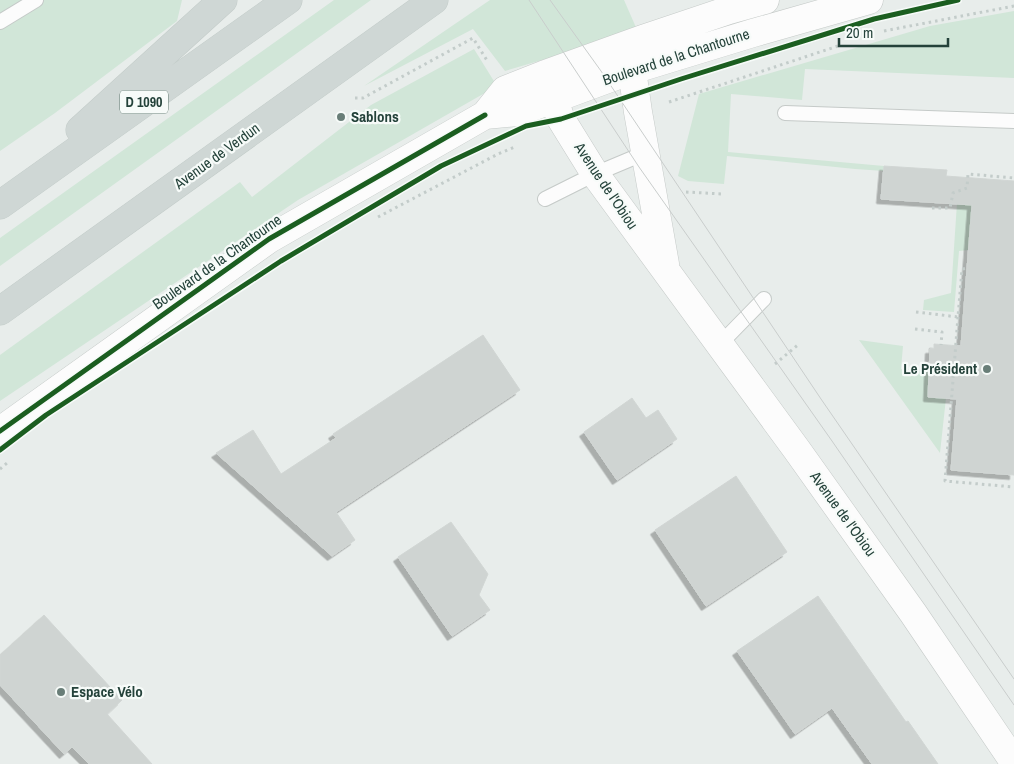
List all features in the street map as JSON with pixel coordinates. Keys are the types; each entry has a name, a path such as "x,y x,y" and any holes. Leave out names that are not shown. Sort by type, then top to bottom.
{"main road":[{"path":"0,203 223,0"},
{"name":"D 1090","path":"0,203 288,0"},
{"name":"Avenue de Verdun","path":"0,311 434,0"}],"street":[{"name":"Boulevard de la Chantourne","path":"0,430 269,239 484,115 506,90 548,86 628,58 729,10 764,0"},
{"name":"Boulevard de la Chantourne","path":"628,58 752,33 869,0"},
{"name":"Avenue de l'Obiou","path":"628,58 666,270"},
{"name":"Avenue de l'Obiou","path":"548,86 561,119 595,174 720,344 913,613 1014,762"}],"lane":[{"path":"0,22 36,0"},
{"path":"785,113 1014,121"},
{"path":"545,199 595,174 645,153"},
{"path":"720,344 764,299"}],"path":[{"path":"882,31 1014,6"},
{"path":"347,98 363,98 473,38 492,69"},
{"path":"638,112 844,44"},
{"path":"378,218 498,154 516,147"},
{"path":"932,208 950,208 954,193 967,188 968,174 1014,178"},
{"path":"679,191 723,194"},
{"path":"968,268 962,269 944,482 1014,487"},
{"path":"916,312 958,316"},
{"path":"915,330 942,332 941,345"},
{"path":"0,469 15,458"}],"green space":[{"path":"0,0 182,0 177,21 55,113 0,151"},
{"path":"334,0 371,0 0,266 0,238"},
{"path":"490,0 624,0 638,32 505,71 473,29 364,86"},
{"path":"1014,11 1014,78 805,69 802,100 731,94 728,152 884,166 884,171 727,156 724,184 688,181 678,176 699,94 930,26"},
{"path":"474,49 497,86 298,200 0,401 0,355 240,182 252,197 371,105"},
{"path":"957,203 973,204 969,250 959,251 954,312 923,310 924,300 951,293"},
{"path":"859,340 903,346 901,369 929,371 928,397 946,398 940,453"}],"building":[{"name":"Le Président","path":"884,166 947,170 946,176 1014,181 1014,475 951,470 957,399 928,397 930,349 934,349 934,344 961,346 972,205 881,199"},
{"path":"483,335 520,390 336,512 355,540 332,556 216,453 253,430 281,474 336,438 333,434"},
{"path":"632,398 646,418 658,410 677,439 617,480 584,432"},
{"path":"736,476 787,552 706,606 655,530"},
{"path":"451,522 488,574 479,595 490,610 452,636 398,557"},
{"path":"818,596 906,722 908,721 938,764 872,764 832,708 795,734 737,651"},
{"name":"Espace Vélo","path":"44,615 122,700 107,714 152,764 89,764 72,747 64,754 0,685 0,655"}],"tram line":[{"path":"529,0 639,167 832,441 1014,705"},
{"path":"550,0 601,71 821,399 1014,679"}],"cycle path":[{"path":"0,450 46,415 281,261 441,166 526,126 561,119 681,79 874,19 958,0"},
{"path":"0,431 269,239 485,115"}],"place":[{"name":"Sablons","path":"341,117"},
{"name":"Le Président","path":"987,369"},
{"name":"Espace Vélo","path":"61,692"}]}
